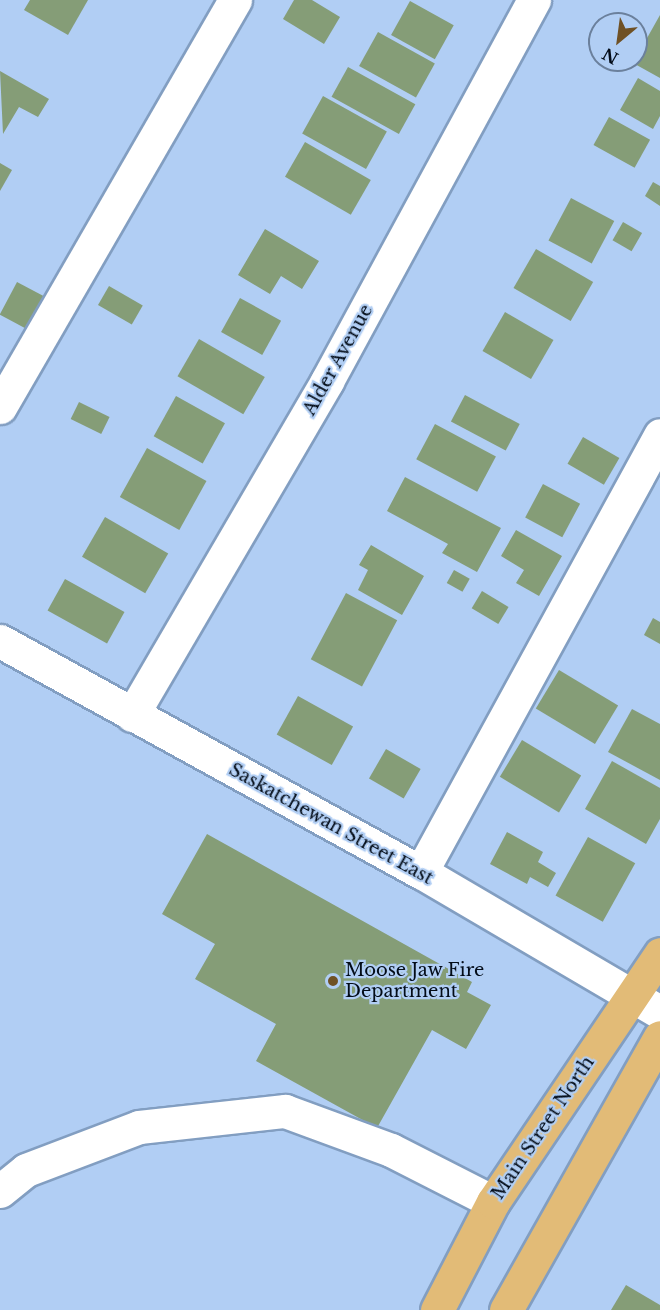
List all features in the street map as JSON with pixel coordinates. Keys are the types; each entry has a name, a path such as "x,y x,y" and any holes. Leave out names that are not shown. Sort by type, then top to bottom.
{"main road":[{"name":"Main Street North","path":"443,1308 493,1202 660,954"},
{"path":"506,1310 660,1036"}],"street":[{"path":"0,407 235,0"},
{"name":"Alder Avenue","path":"132,715 327,381 534,0"},
{"path":"421,872 660,435"},
{"name":"Saskatchewan Street East","path":"0,640 132,715 421,872 660,1012"},
{"path":"0,1191 26,1170 139,1127 285,1111 391,1150 493,1202"}],"building":[{"path":"30,0 88,0 68,35 24,10"},
{"path":"294,0 312,0 340,17 324,44 283,19"},
{"path":"410,1 454,25 435,59 391,35"},
{"path":"660,15 660,78 648,71 648,36"},
{"path":"378,32 435,64 416,98 359,66"},
{"path":"348,67 415,104 399,134 332,97"},
{"path":"0,71 49,99 38,117 19,107 3,134"},
{"path":"638,78 660,91 660,116 653,129 620,110"},
{"path":"323,96 387,131 366,169 302,134"},
{"path":"609,117 650,140 635,168 593,145"},
{"path":"305,142 371,180 351,215 285,177"},
{"path":"0,163 12,170 0,191"},
{"path":"653,182 660,186 660,206 645,196"},
{"path":"571,198 614,221 592,263 548,240"},
{"path":"623,222 642,233 632,251 612,240"},
{"path":"265,229 319,261 302,289 281,276 270,294 238,275"},
{"path":"536,249 593,282 571,321 514,288"},
{"path":"17,282 51,300 33,333 0,315"},
{"path":"109,286 143,306 132,325 98,305"},
{"path":"240,298 281,321 262,355 221,332"},
{"path":"505,312 553,340 531,379 482,351"},
{"path":"199,339 265,377 243,414 178,376"},
{"path":"465,395 520,424 506,451 451,421"},
{"path":"176,396 225,423 203,463 154,436"},
{"path":"79,402 110,417 101,434 71,419"},
{"path":"435,424 496,456 477,492 416,459"},
{"path":"583,437 619,458 604,485 568,464"},
{"path":"147,448 206,481 179,530 120,497"},
{"path":"405,477 501,528 477,572 442,553 448,544 387,511"},
{"path":"543,484 580,504 562,537 525,518"},
{"path":"105,517 168,554 145,593 82,557"},
{"path":"516,530 562,556 539,596 516,583 524,570 501,556"},
{"path":"371,545 424,576 402,615 358,590 368,570 359,565"},
{"path":"454,570 470,579 462,592 447,583"},
{"path":"65,579 124,612 107,643 48,610"},
{"path":"482,591 509,607 498,624 472,608"},
{"path":"346,593 397,620 362,686 311,659"},
{"path":"653,618 660,622 660,644 644,635"},
{"path":"559,670 618,706 595,744 536,709"},
{"path":"298,696 353,727 332,765 277,734"},
{"path":"632,709 660,724 660,780 608,752"},
{"path":"522,740 581,776 559,812 500,777"},
{"path":"386,749 421,769 404,798 369,778"},
{"path":"612,761 660,788 660,819 646,844 585,809"},
{"path":"507,832 543,852 538,862 556,873 548,887 530,877 527,884 490,864"},
{"name":"Moose Jaw Fire Department","path":"207,834 472,982 467,992 491,1005 466,1049 432,1030 377,1128 256,1061 276,1024 195,979 215,944 162,914"},
{"path":"588,837 635,863 603,922 556,896"},
{"path":"626,1285 660,1305 660,1310 611,1310"}],"place":[{"name":"Moose Jaw Fire Department","path":"333,981"}]}
